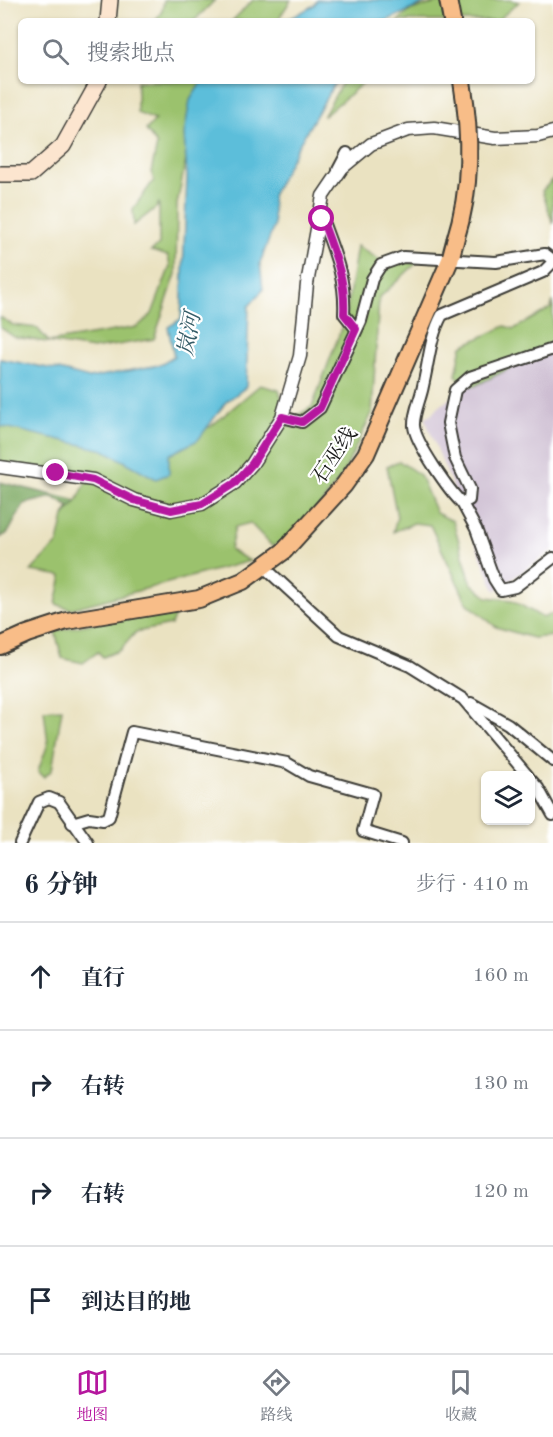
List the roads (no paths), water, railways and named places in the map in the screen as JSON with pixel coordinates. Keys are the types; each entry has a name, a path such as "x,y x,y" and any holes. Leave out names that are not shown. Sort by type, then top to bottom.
{"highway":[{"path":"448,0 451,18"},
{"name":"石巫线","path":"0,646 27,634 67,621 199,599 228,588 264,567 284,552 344,485 362,460 379,428 450,260 467,191 470,156 468,119 462,84"}],"main road":[{"path":"108,18 110,0"},
{"path":"0,174 31,174 63,146 97,84"}],"street":[{"path":"0,466 93,480 134,500 171,510 202,504 235,483 252,464 282,417 300,356 307,284 323,196 342,168 371,144 408,130 434,128 495,138 538,136 553,132"},
{"path":"347,153 326,191 322,219 340,269 345,294 344,314 356,329"},
{"path":"282,417 302,422 320,408 361,321 372,279 381,264 403,257 496,262 545,254 553,261 543,272 442,315 434,329 424,386 413,425 418,442 451,493 462,503 476,530 494,579 501,590 515,586 553,558"},
{"path":"462,503 469,500 470,489 455,458 448,423 455,390 470,377 553,349"},
{"path":"264,567 339,636 410,666 508,724 553,761"},
{"path":"463,699 524,771"},
{"path":"72,823 89,818 104,820 109,817 132,732 287,762 309,776 373,794 363,831 402,843"},
{"path":"535,784 553,815"},
{"path":"20,843 39,802 46,799 59,802 88,843"}],"water":[{"path":"317,0 432,0 393,18 291,18 314,5"},
{"name":"岚河","path":"200,84 334,84 272,196 274,226 260,263 263,290 249,306 246,387 226,402 198,440 169,455 169,474 156,479 104,450 0,426 0,359 89,378 159,365 174,356 168,327 181,319 187,176 184,134 190,100"}]}
